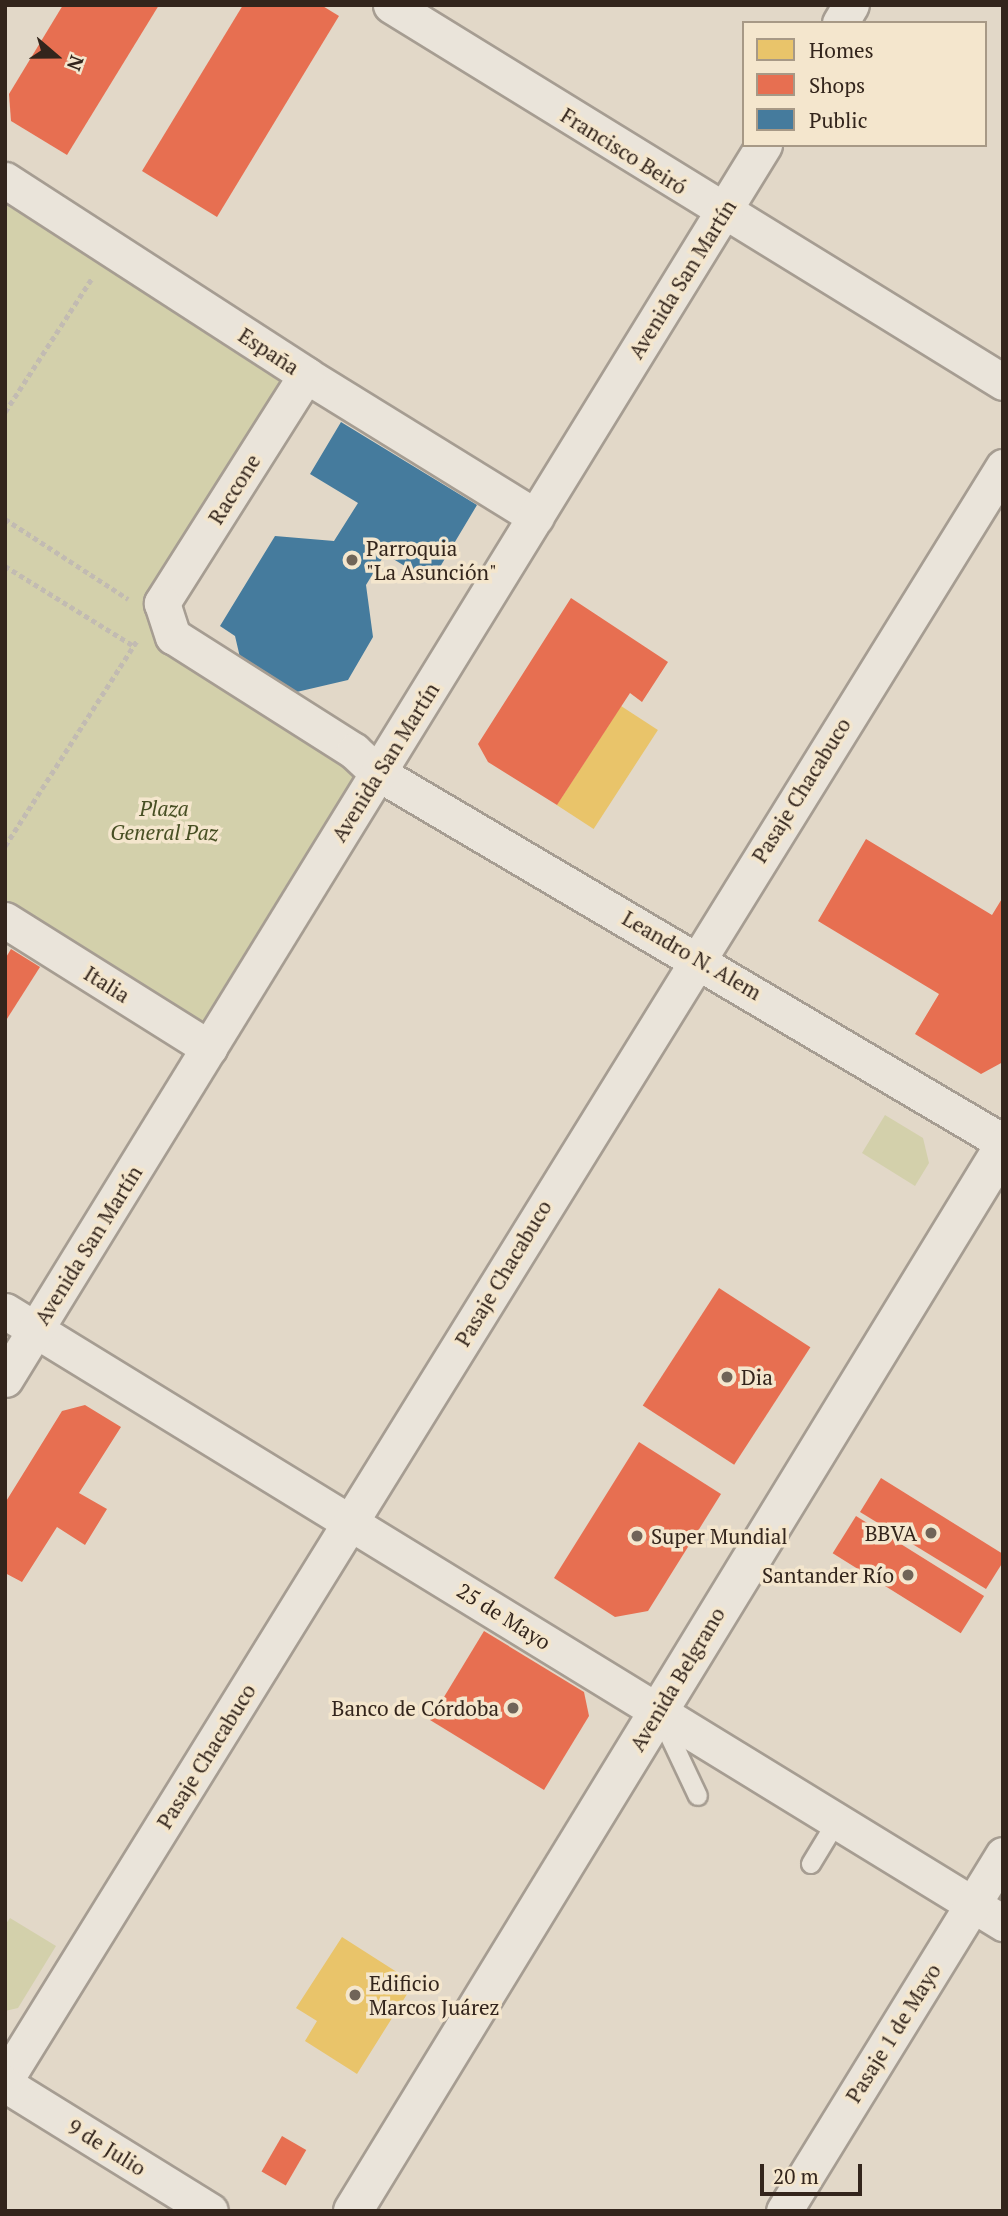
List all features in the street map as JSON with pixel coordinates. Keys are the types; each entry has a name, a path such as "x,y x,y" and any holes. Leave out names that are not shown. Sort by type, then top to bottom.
{"street":[{"path":"841,21 851,5"},
{"name":"Francisco Beiró","path":"404,8 722,213 1003,382"},
{"name":"Avenida San Martín","path":"5,1379 763,147"},
{"name":"España","path":"5,180 306,375 536,517"},
{"name":"Raccone","path":"157,609 306,375"},
{"name":"Pasaje Chacabuco","path":"5,2082 696,957 1003,467"},
{"name":"Leandro N. Alem","path":"157,609 173,636 354,751 378,773 696,957 1003,1142"},
{"name":"Italia","path":"5,920 209,1048"},
{"name":"Avenida Belgrano","path":"353,2211 1003,1148"},
{"name":"25 de Mayo","path":"5,1311 352,1521 657,1712 1003,1923"},
{"name":"Pasaje 1 de Mayo","path":"784,2211 1003,1855"},
{"name":"9 de Julio","path":"5,2082 209,2211"}],"lane":[{"path":"657,1712 698,1796"},
{"path":"811,1864 837,1821"}],"path":[{"path":"5,412 111,248"},
{"path":"5,519 157,609 5,846"},
{"path":"5,566 134,646"}],"green space":[{"name":"Plaza General Paz","path":"5,195 299,380 158,603 370,763 212,1048 5,916"},
{"path":"885,1115 923,1138 929,1163 915,1186 862,1153"},
{"path":"10,1918 56,1946 18,2008 5,2011 5,1925"}],"building: Homes":[{"path":"621,706 658,730 594,829 557,805"},
{"name":"Edificio Marcos Juárez","path":"342,1937 414,1983 357,2074 305,2041 317,2021 296,2008"}],"building: Shops":[{"path":"63,5 159,5 67,155 11,121 9,94"},
{"path":"243,5 321,5 339,16 217,217 142,171"},
{"path":"571,598 668,662 642,702 630,693 557,805 488,762 478,744"},
{"path":"866,839 992,915 1003,897 1003,1062 981,1074 915,1034 939,994 818,921"},
{"path":"11,949 40,967 5,1022 5,959"},
{"name":"Dia","path":"719,1288 810,1347 734,1465 643,1405"},
{"path":"85,1405 121,1427 79,1493 107,1509 85,1545 57,1527 22,1582 5,1573 5,1503 62,1411"},
{"name":"Super Mundial","path":"639,1442 721,1494 648,1611 615,1617 554,1578"},
{"name":"BBVA","path":"881,1478 1003,1554 1003,1562 986,1589 860,1512"},
{"name":"Santander Río","path":"856,1516 984,1596 961,1633 833,1553"},
{"name":"Banco de Córdoba","path":"484,1631 584,1692 589,1716 544,1790 430,1720"},
{"path":"282,2136 306,2150 286,2186 261,2172"}],"building: Public":[{"name":"Parroquia \"La Asunción\"","path":"341,422 477,505 431,582 385,554 366,585 373,637 348,680 288,694 242,666 235,636 220,626 275,536 334,541 358,503 310,474"}],"place":[{"name":"Parroquia \"La Asunción\"","path":"352,560"},
{"name":"Dia","path":"727,1377"},
{"name":"BBVA","path":"931,1533"},
{"name":"Super Mundial","path":"637,1536"},
{"name":"Santander Río","path":"908,1575"},
{"name":"Banco de Córdoba","path":"513,1708"},
{"name":"Edificio Marcos Juárez","path":"355,1995"}]}
